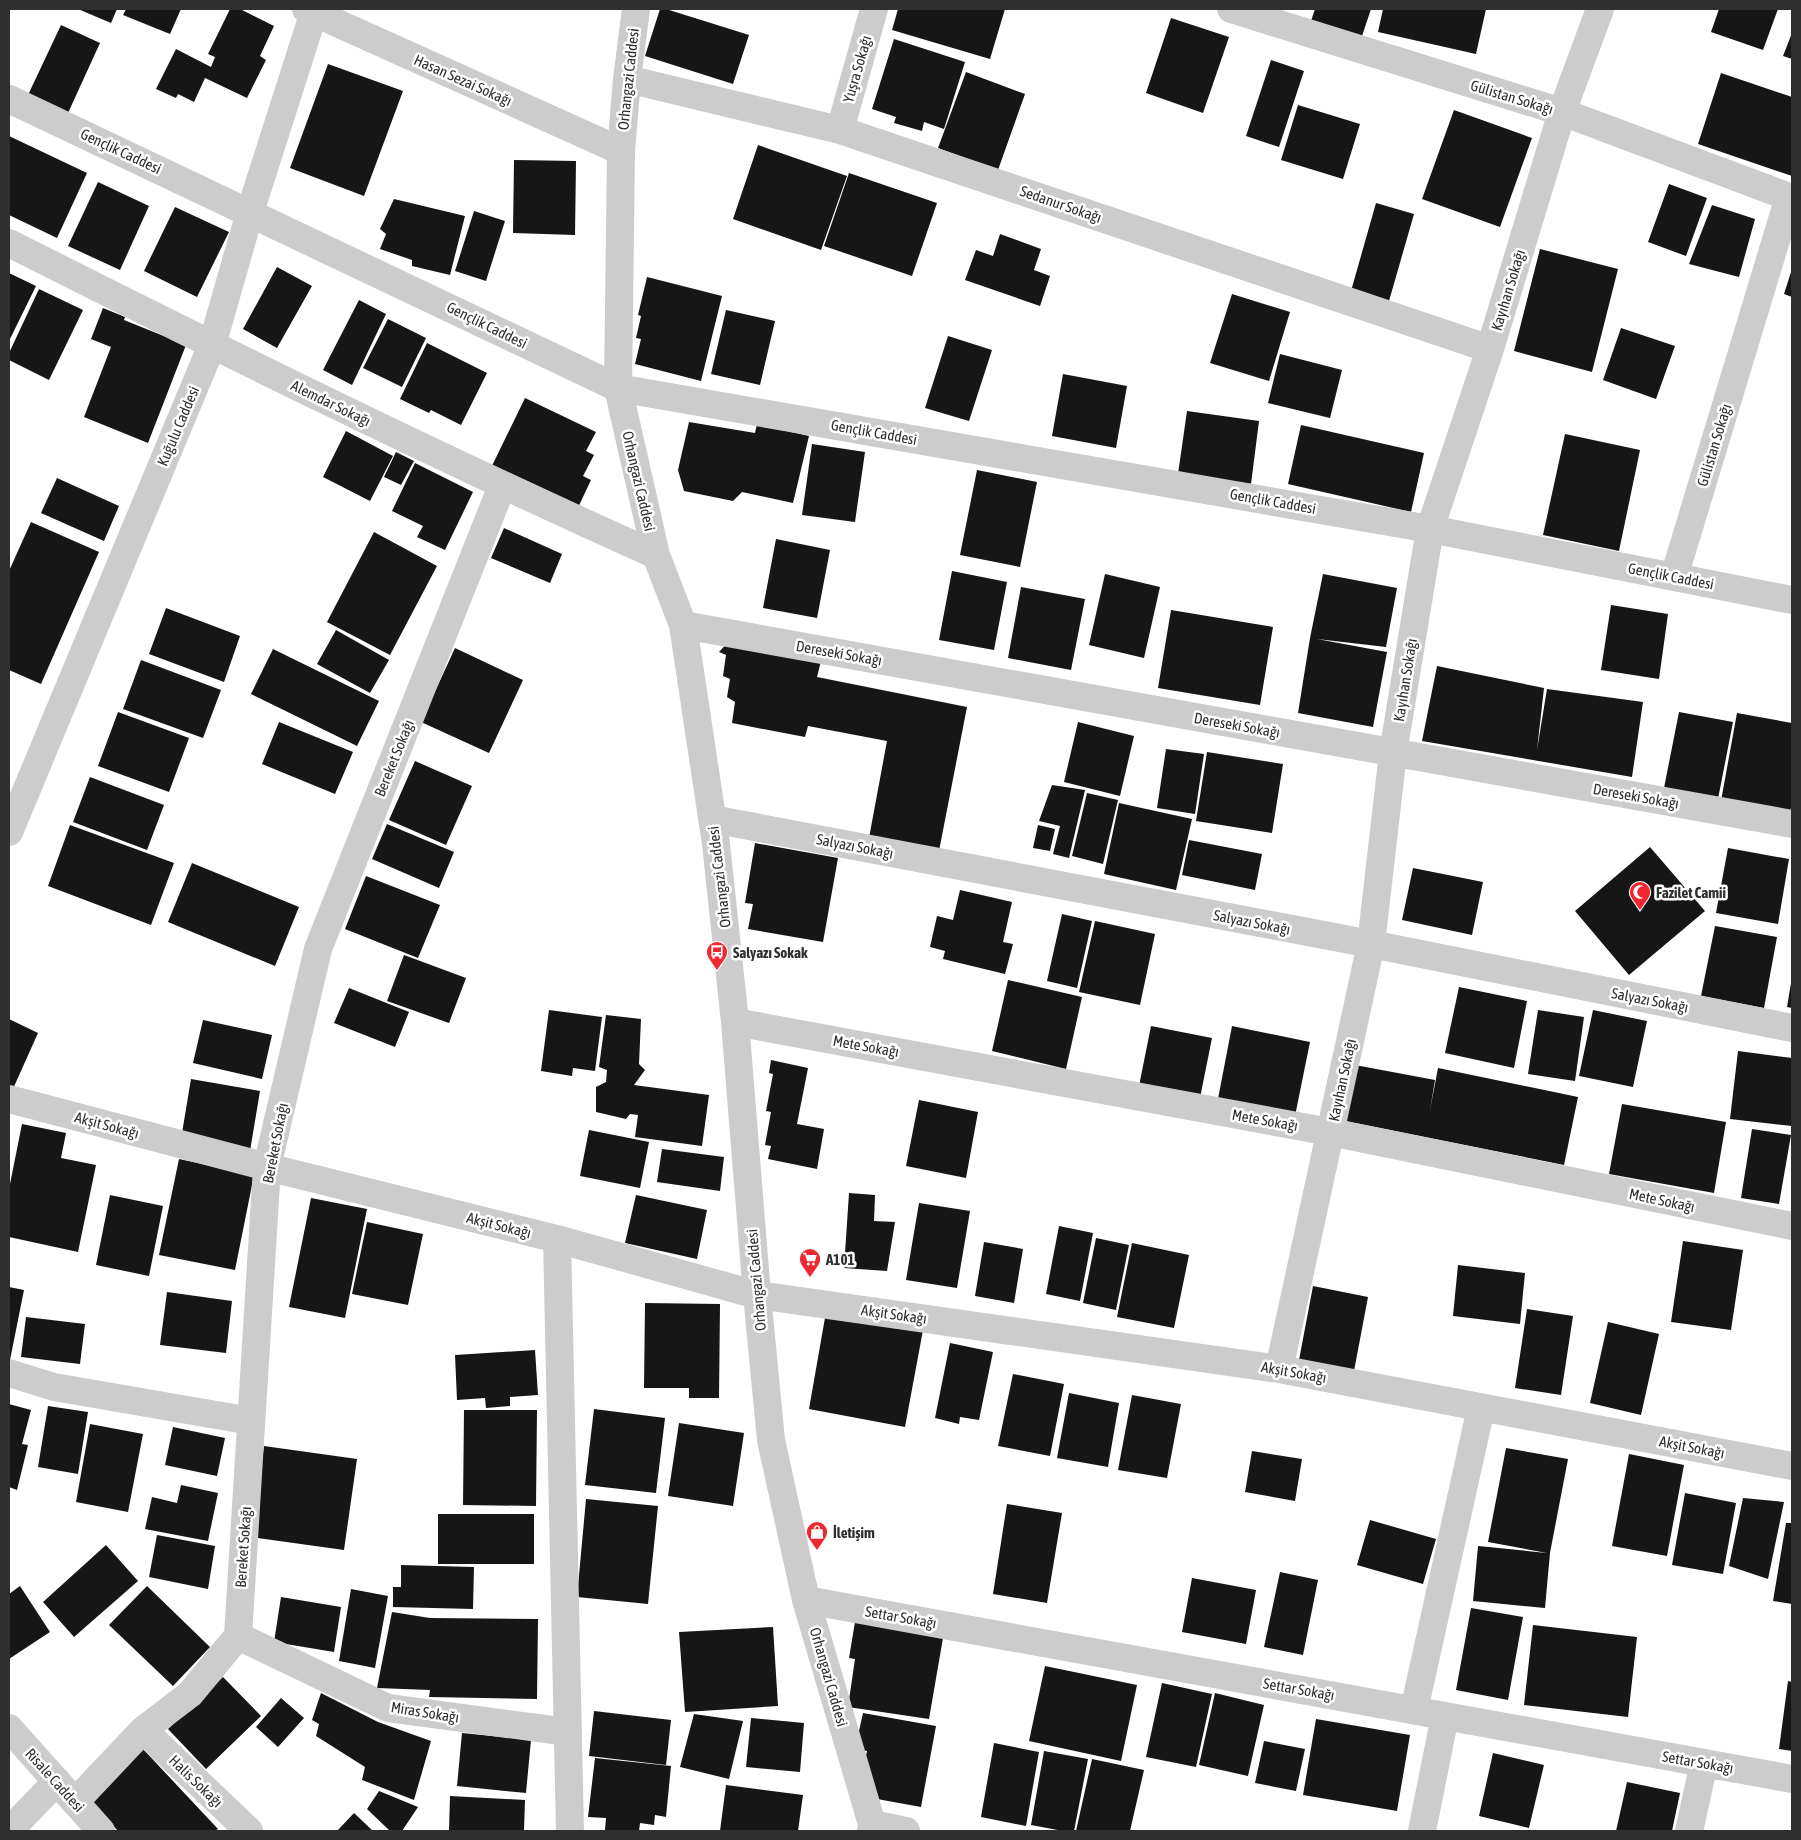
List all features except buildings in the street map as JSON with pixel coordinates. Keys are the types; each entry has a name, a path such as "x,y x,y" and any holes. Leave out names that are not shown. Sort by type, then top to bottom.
{"street":[{"name":"Orhangazi Caddesi","path":"636,9 627,79 621,151 618,388 656,555 683,625 712,819 735,1022 757,1295 771,1440 806,1600 871,1828"},
{"name":"Yuşra Sokağı","path":"840,130 874,9"},
{"name":"Gülistan Sokağı","path":"1231,9 1562,112 1791,198 1674,577"},
{"name":"Kayıhan Sokağı","path":"1279,1369 1371,944 1393,753 1430,528 1490,349 1562,112 1600,9"},
{"name":"Hasan Sezai Sokağı","path":"312,10 621,151"},
{"name":"Kuğulu Caddesi","path":"9,832 212,345 250,212 312,10"},
{"name":"Sedanur Sokağı","path":"627,79 840,130 1490,349"},
{"name":"Gençlik Caddesi","path":"9,99 618,388 1430,528 1792,600"},
{"name":"Alemdar Sokağı","path":"9,243 212,345 502,486 656,555"},
{"name":"Bereket Sokağı","path":"238,1636 267,1167 318,949 502,486"},
{"name":"Dereseki Sokağı","path":"683,625 1792,824"},
{"name":"Salyazı Sokağı","path":"712,819 1371,944 1792,1028"},
{"name":"Mete Sokağı","path":"735,1022 1330,1132 1792,1226"},
{"name":"Akşit Sokağı","path":"9,1099 267,1167 557,1239 757,1295 1279,1369 1792,1466"},
{"path":"557,1239 570,1831"},
{"path":"9,1373 54,1387 251,1422"},
{"path":"1414,1710 1482,1408"},
{"name":"Settar Sokağı","path":"806,1600 1792,1779"},
{"path":"75,1802 142,1730 190,1694 238,1636"},
{"name":"Miras Sokağı","path":"238,1636 388,1708 568,1732"},
{"path":"1422,1831 1446,1716"},
{"name":"Risale Caddesi","path":"9,1728 101,1831"},
{"name":"Halis Sokağı","path":"142,1730 249,1831"},
{"path":"1689,1831 1704,1763"},
{"path":"9,1831 57,1781"},
{"path":"871,1828 906,1831"}],"place":[{"name":"Fazilet Camii","path":"1640,911"},
{"name":"Salyazı Sokak","path":"717,971"},
{"name":"A101","path":"810,1278"},
{"name":"İletişim","path":"817,1551"}]}
